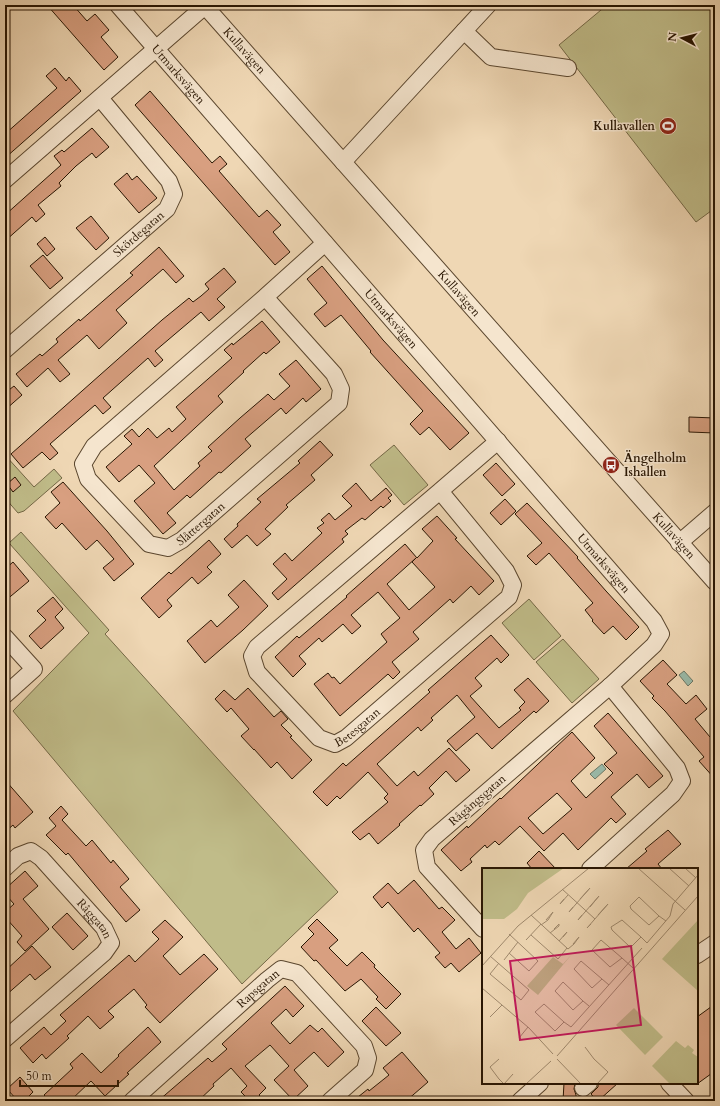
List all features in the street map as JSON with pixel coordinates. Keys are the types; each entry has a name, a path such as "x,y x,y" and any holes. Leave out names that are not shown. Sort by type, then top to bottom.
{"street":[{"name":"Utmarksvägen","path":"118,5 654,620 661,634"},
{"path":"343,162 488,5"},
{"path":"5,180 204,6"},
{"name":"Kullavägen","path":"204,6 715,582"},
{"path":"464,31 491,57 568,68"},
{"name":"Skördegatan","path":"5,350 167,209 174,194 169,181 100,98"},
{"name":"Slåttergatan","path":"266,297 334,374 341,389 339,403 182,540 168,548 149,544 88,479 83,464 94,446 326,243"},
{"name":"Betesgatan","path":"440,491 506,571 513,585 509,597 346,738 335,744 319,738 257,672 252,656 258,647 498,441"},
{"path":"679,543 715,512"},
{"name":"Rågångsgatan","path":"482,929 427,867 424,850 432,839 610,686 654,645 661,634"},
{"path":"5,638 34,669 5,695"},
{"path":"591,868 673,794 682,780 677,768 610,686"},
{"name":"Råggatan","path":"5,868 18,856 31,850 42,858 104,928 111,943 104,953 5,1039"},
{"path":"698,954 715,943"},
{"name":"Rapsgatan","path":"132,1101 281,969 297,973 364,1046 368,1058 365,1070 330,1101"},
{"path":"520,1101 539,1084"},
{"path":"670,1084 686,1101"}],"shaded area":[{"name":"Kullavallen","path":"607,5 715,5 715,208 696,222 559,45"},
{"path":"394,445 428,485 404,505 370,465"},
{"path":"5,455 34,487 54,469 62,478 24,511 18,513 5,498"},
{"path":"21,532 109,630 105,634 338,892 242,984 13,711 89,633 9,543"},
{"path":"529,599 561,636 534,660 502,623"},
{"path":"563,639 599,679 572,703 536,662"},
{"path":"684,671 693,681 688,686 679,675"},
{"path":"602,764 606,769 595,779 590,774"}],"building":[{"path":"47,5 73,5 87,21 95,14 109,30 101,37 118,57 104,70"},
{"path":"55,68 66,81 69,77 81,91 5,158 5,134 57,88 46,76"},
{"path":"150,91 212,163 220,156 227,164 219,171 259,217 267,210 281,225 273,232 290,252 275,265 135,105"},
{"path":"92,128 109,147 96,158 92,153 76,166 59,183 61,186 38,205 45,214 36,222 32,217 5,241 5,215 61,165 54,156 62,150 64,152"},
{"path":"127,173 132,180 137,176 157,198 139,213 114,184"},
{"path":"91,216 109,238 96,250 76,228"},
{"path":"45,237 55,249 47,256 37,244"},
{"path":"159,247 184,276 176,283 163,269 116,310 127,323 99,349 87,335 58,360 70,374 60,382 48,368 27,387 16,374 40,354 42,356 58,342 56,339 79,319 80,321 133,275 130,273"},
{"path":"43,255 63,278 50,289 30,266"},
{"path":"322,266 383,340 469,433 450,450 429,427 420,435 410,424 423,411 370,352 371,351 341,315 325,327 314,314 327,303 307,279"},
{"path":"224,268 236,282 217,299 225,307 209,321 201,312 155,351 163,360 155,367 148,358 103,398 111,407 103,414 95,405 50,444 58,453 50,460 42,452 23,468 11,454 162,320 189,298 193,302 201,296 209,289 205,284"},
{"path":"262,321 280,342 266,354 264,352 243,371 244,372 218,396 223,402 154,466 174,490 200,466 198,463 212,451 208,447 240,418 268,394 274,400 290,386 279,374 296,360 321,389 306,402 303,398 286,414 281,408 245,439 251,446 190,498 187,495 167,513 176,523 163,534 134,501 155,483 139,465 119,482 106,467 132,444 124,436 132,429 139,437 148,428 157,438 169,428 172,432 186,419 176,407 232,358 224,350 232,343 233,345"},
{"path":"14,386 22,395 5,410 5,393"},
{"path":"689,417 715,418 715,433 689,432"},
{"path":"320,441 333,455 311,475 315,480 286,505 288,507 265,529 271,534 257,546 247,535 232,548 224,539 238,526 237,524 261,502 257,499 300,463 298,461"},
{"path":"496,463 515,484 502,496 483,475"},
{"path":"15,477 21,485 13,492 7,484"},
{"path":"63,482 134,564 114,581 103,568 114,559 97,540 86,550 62,523 56,529 45,517 60,503 51,492"},
{"path":"356,483 371,501 386,488 392,495 388,498 391,501 383,508 381,506 365,520 362,518 345,531 348,534 342,539 344,542 278,600 272,593 287,579 273,564 285,553 292,561 322,533 317,528 324,523 321,520 329,513 335,520 352,506 342,496"},
{"path":"505,499 516,511 501,525 490,513"},
{"path":"527,503 578,557 577,558 639,627 626,640 613,626 604,634 592,621 593,620 585,610 593,603 549,553 536,565 527,556 542,543 515,514"},
{"path":"437,516 457,538 455,539 494,581 479,595 471,586 453,603 450,599 413,632 419,639 392,662 400,672 393,679 388,674 340,716 314,684 328,673 340,684 387,642 381,634 400,618 378,592 351,615 361,626 352,634 343,624 322,642 319,638 299,656 306,664 293,677 275,657 297,636 299,638 347,597 346,596 405,544 417,558 433,541 422,529","holes":["416,558 412,562 435,587 409,610 387,584"]},
{"path":"209,540 221,554 207,567 212,572 198,584 192,577 167,600 172,606 159,618 141,598 169,572 171,574"},
{"path":"13,562 29,581 5,601 5,569"},
{"path":"244,580 268,606 205,663 187,641 211,620 217,627 239,607 228,595"},
{"path":"53,597 63,609 55,617 64,628 41,649 29,636 46,620 37,611"},
{"path":"491,635 509,655 501,663 497,658 475,678 482,686 470,696 499,728 521,710 519,708 525,702 514,690 528,678 549,701 536,713 534,711 492,749 477,733 456,751 447,741 475,717 457,695 431,718 433,720 421,731 418,727 377,764 397,786 414,771 418,776 449,748 470,770 456,782 446,771 429,788 434,794 378,844 369,833 360,840 352,832 388,802 384,798 388,794 368,772 340,799 337,796 327,806 313,792 343,763 346,766 430,692 428,690"},
{"path":"663,660 677,675 667,684 686,704 696,695 707,709 695,719 710,737 715,732 715,779 699,761 704,757 652,698 654,696 640,681"},
{"path":"248,688 274,717 281,711 288,719 281,725 292,736 290,737 312,760 292,779 277,762 271,768 241,736 249,729 231,708 227,712 215,699 224,690 235,700"},
{"path":"608,713 663,776 649,788 637,774 611,797 626,814 616,823 611,818 578,850 563,833 544,851 520,826 499,845 495,841 487,848 485,845 470,859 472,862 461,871 441,850 467,826 468,828 500,798 501,799 572,732 595,758 571,781 586,798 613,773 604,764 617,753 594,726","holes":["557,793 572,809 543,834 528,818"]},
{"path":"5,780 33,812 15,828 13,825 5,832"},
{"path":"61,806 68,814 62,820 86,846 92,840 111,863 113,860 129,879 120,887 140,910 126,922 68,853 66,855 46,835 56,826 49,818"},
{"path":"668,830 681,844 658,864 661,868 627,868 647,851 645,849"},
{"path":"539,851 555,868 531,868 527,863"},
{"path":"25,871 38,886 23,899 49,929 25,951 17,942 22,936 5,917 5,912 14,904 5,894 5,889"},
{"path":"414,880 439,909 442,907 455,920 442,932 456,949 469,938 481,953 459,972 451,963 445,968 435,957 440,953 418,928 414,932 388,902 382,908 373,897 388,883 398,894"},
{"path":"67,913 88,936 73,950 52,927"},
{"path":"317,919 338,940 329,948 347,966 362,952 375,965 374,967 401,994 386,1009 376,999 378,997 361,979 345,991 316,960 314,961 301,947 314,934 308,928"},
{"path":"165,920 183,937 163,956 180,975 204,954 218,969 160,1023 145,1007 147,1005 134,989 108,1011 114,1017 100,1029 88,1016 67,1036 69,1038 46,1059 42,1054 33,1063 20,1048 44,1027 51,1035 66,1021 60,1015 129,955 135,962 159,939 152,932"},
{"path":"32,946 51,967 35,980 30,974 5,996 5,971"},
{"path":"285,986 304,1006 293,1017 286,1009 271,1023 290,1044 310,1025 318,1032 322,1028 344,1052 328,1067 314,1052 294,1070 308,1086 293,1100 274,1080 289,1066 270,1045 245,1066 266,1088 259,1095 265,1101 250,1101 241,1092 247,1086 231,1068 213,1084 214,1086 198,1101 158,1101 208,1058 212,1062 227,1049 222,1044"},
{"path":"715,1004 715,1071 698,1083 698,1016"},
{"path":"376,1007 401,1033 386,1046 362,1021"},
{"path":"148,1027 161,1042 127,1073 129,1074 105,1096 91,1081 70,1101 50,1101 44,1095 73,1068 70,1064 82,1053 101,1073"},
{"path":"402,1052 428,1082 406,1101 353,1101 368,1089 369,1091 389,1075 383,1068"},
{"path":"20,1077 33,1092 24,1101 18,1101 7,1089"},
{"path":"564,1084 575,1084 576,1101 563,1101"},
{"path":"598,1084 617,1084 597,1101 591,1094 598,1087"}],"place":[{"name":"Kullavallen","path":"668,126"},
{"name":"Ängelholm Ishallen","path":"611,465"}]}
